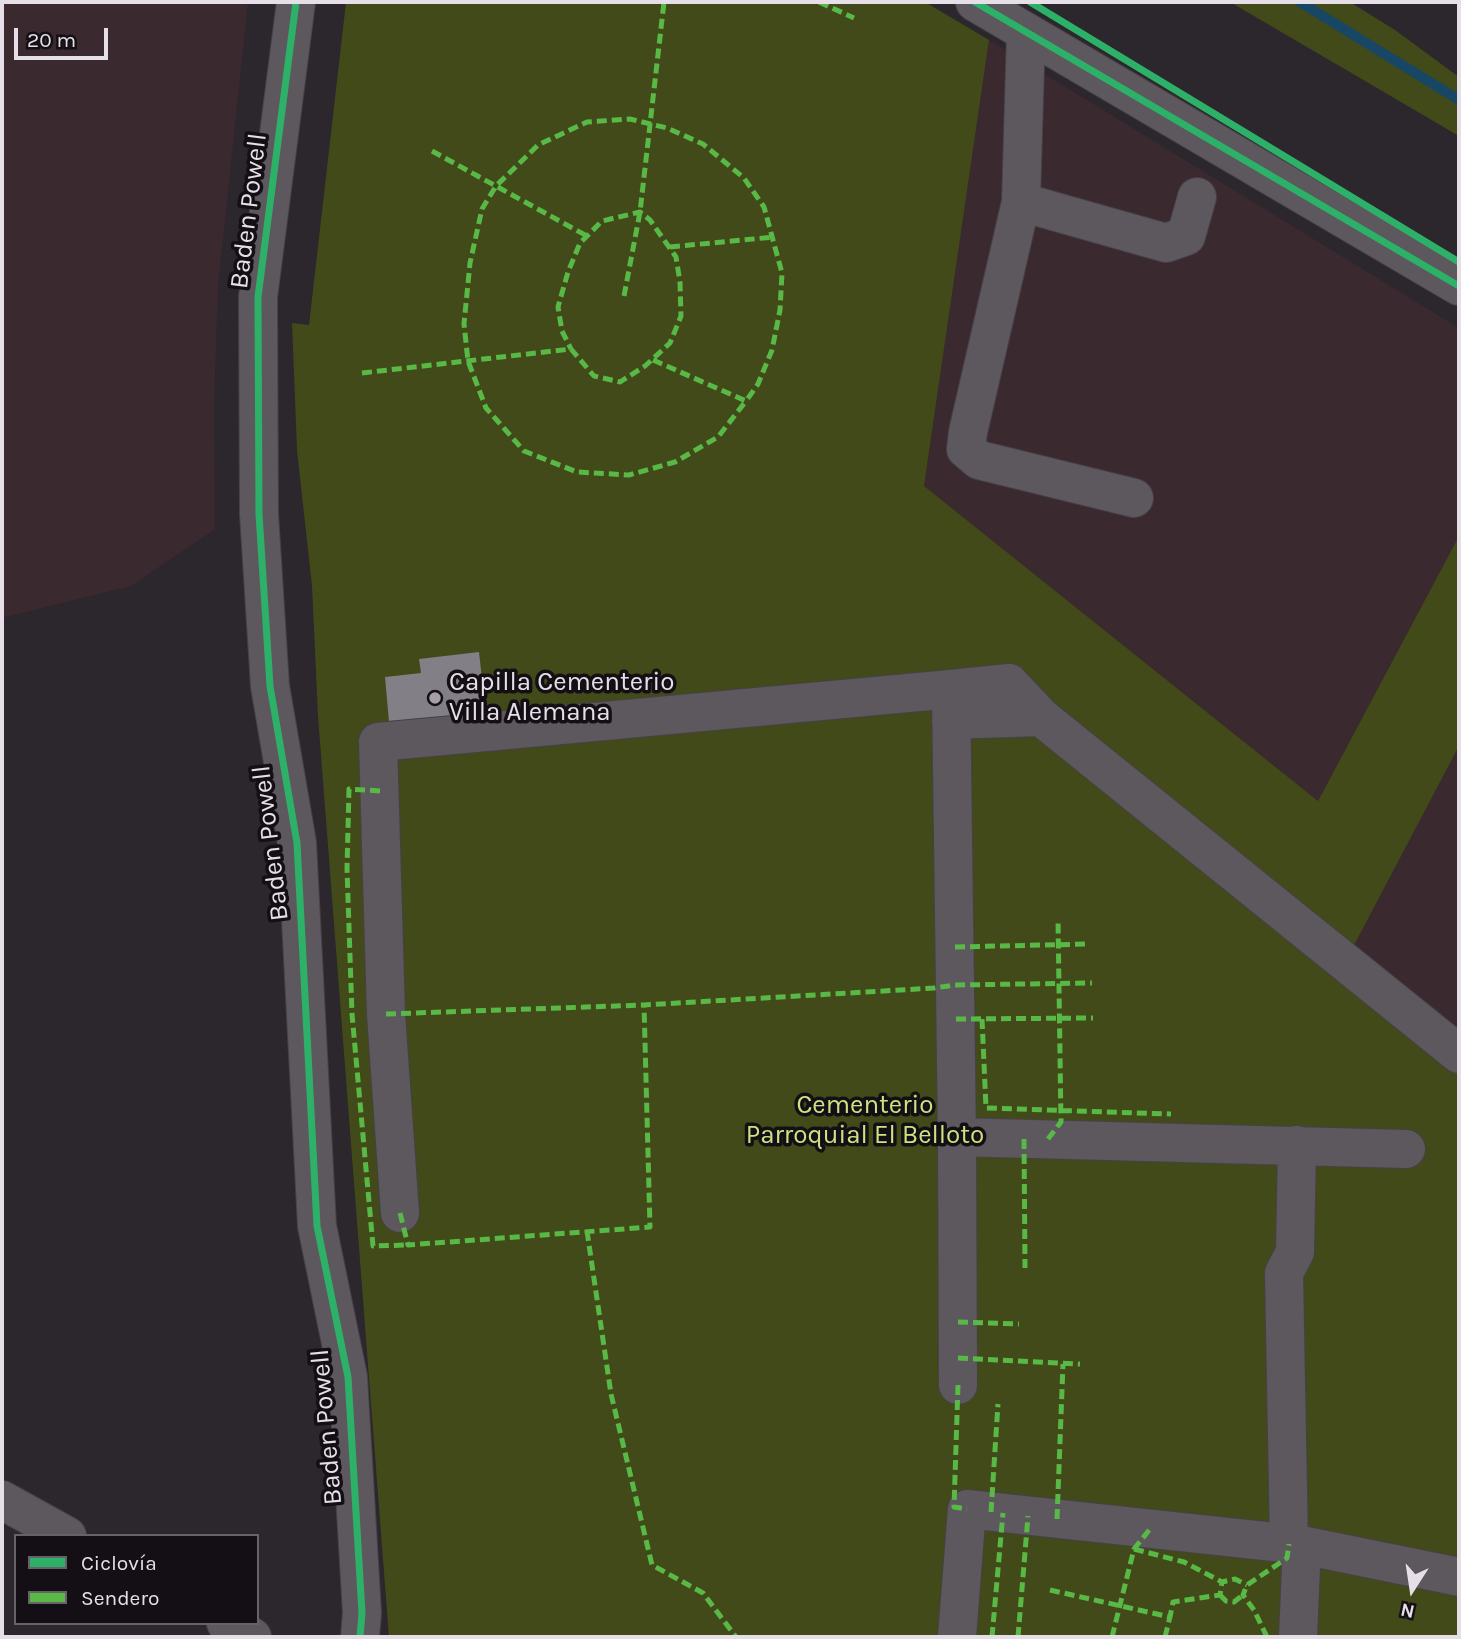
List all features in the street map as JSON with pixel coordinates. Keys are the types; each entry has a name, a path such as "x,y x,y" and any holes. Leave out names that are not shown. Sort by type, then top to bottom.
{"street":[{"name":"Baden Powell","path":"296,2 258,297 259,514 270,685 296,842 317,1226 348,1377 362,1613 360,1637"},
{"path":"975,2 1459,286"},
{"path":"1026,32 1021,202 966,449 979,460 1134,498"},
{"path":"1021,202 1166,243 1186,236 1197,197"},
{"path":"400,1213 386,1014 378,742 951,704 1009,683 1041,717 1459,1054"},
{"path":"951,704 958,1385"},
{"path":"957,1138 1406,1149"},
{"path":"1297,1145 1295,1252 1284,1273 1298,1637"},
{"path":"2,1500 63,1534"},
{"path":"957,1637 967,1509 1295,1545 1459,1577"},
{"path":"230,1625 252,1637"}],"shaded area":[{"path":"2,2 248,2 218,287 214,406 215,529 131,586 2,618"},
{"path":"989,40 1459,328 1459,536 1318,801 924,486"},
{"path":"1459,746 1459,1038 1351,951"}],"green space":[{"name":"Cementerio Parroquial El Belloto","path":"346,2 925,2 989,40 924,486 1318,801 1459,536 1459,746 1351,951 1459,1038 1459,1637 389,1637 318,716 312,586 297,450 292,323 309,325"},
{"path":"1230,2 1350,2 1395,30 1459,77 1459,136"}],"building":[{"name":"Capilla Cementerio Villa Alemana","path":"479,652 487,724 425,731 423,718 389,722 385,677 421,673 419,659"}],"waterway":[{"path":"1300,2 1459,100"}],"marked path":[{"path":"624,296 640,212 664,2"},
{"path":"819,2 854,18"},
{"path":"653,360 746,401 718,437 675,462 629,475 577,472 524,451 486,408 468,361 464,324 470,263 482,209 496,186 538,145 587,122 630,119 667,128 703,144 744,178 764,207 782,273 780,310 772,350 758,384 746,401"},
{"path":"432,151 587,236"},
{"path":"362,373 571,349 594,376 620,382 645,366 670,343 681,316 676,257 650,220 640,212 602,221 580,243 558,307 562,331 571,349"},
{"path":"670,247 774,237"},
{"path":"380,791 349,789 347,869 352,1014 373,1246 408,1245"},
{"path":"1048,1139 1061,1122 1058,919"},
{"path":"955,947 1089,944"},
{"path":"386,1014 644,1005 955,985 1092,983"},
{"path":"400,1213 408,1245 650,1227 644,1005"},
{"path":"956,1019 1093,1018"},
{"path":"982,1019 986,1108 1171,1114"},
{"path":"1024,1139 1025,1268"},
{"path":"587,1231 611,1394 652,1565 703,1593 736,1637"},
{"path":"958,1322 1019,1324"},
{"path":"958,1358 1080,1364"},
{"path":"1057,1519 1063,1364"},
{"path":"958,1385 954,1507 967,1509"},
{"path":"991,1512 998,1404"},
{"path":"992,1637 1003,1513"},
{"path":"1018,1637 1028,1516"},
{"path":"1112,1637 1134,1549 1150,1529"},
{"path":"1267,1637 1254,1610 1243,1595 1247,1585 1287,1558 1289,1544"},
{"path":"1134,1549 1184,1562 1222,1582 1235,1579 1247,1585"},
{"path":"1050,1590 1170,1617 1173,1602 1220,1595 1222,1582"},
{"path":"1220,1595 1226,1601 1234,1602 1243,1595"},
{"path":"1165,1637 1170,1617"}],"cycle path":[{"path":"296,2 258,297 259,514 270,686 297,843 317,1226 348,1377 362,1613 360,1637"},
{"path":"975,2 1459,286"},
{"path":"1030,2 1459,262"}],"place":[{"name":"Capilla Cementerio Villa Alemana","path":"435,698"}]}
